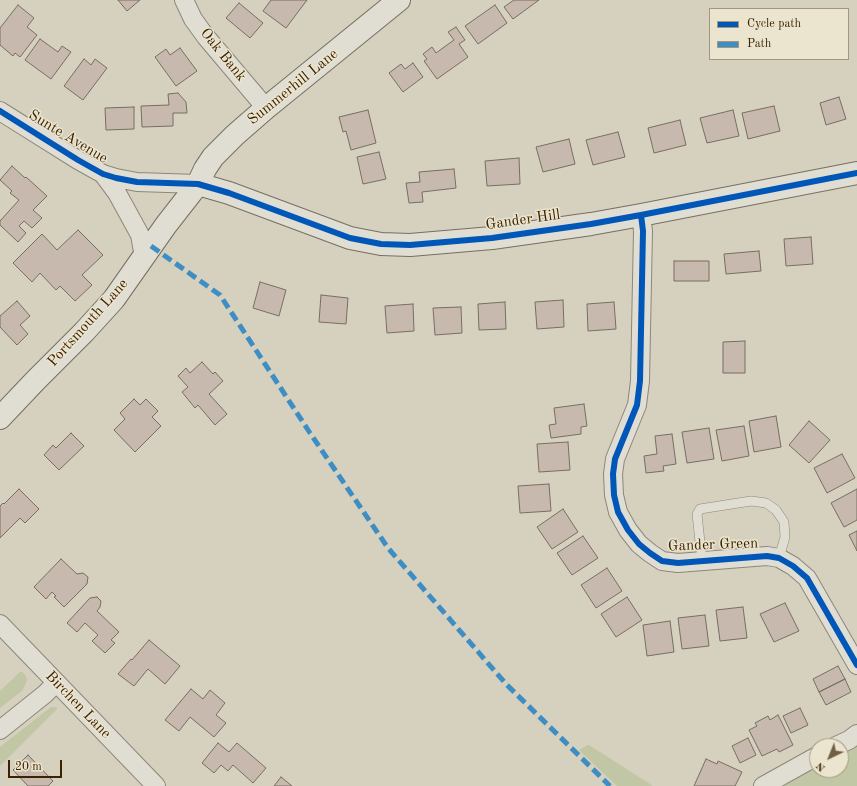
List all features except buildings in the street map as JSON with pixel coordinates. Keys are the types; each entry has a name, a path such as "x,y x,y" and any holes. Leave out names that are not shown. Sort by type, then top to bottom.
{"street":[{"name":"Oak Bank","path":"184,0 193,19 206,37 266,108"},
{"name":"Summerhill Lane","path":"198,184 213,157 235,135 399,0"},
{"name":"Sunte Avenue","path":"0,111 103,174 137,182 198,184"},
{"name":"Gander Hill","path":"198,184 229,193 350,238 381,244 410,245 492,238 591,224 857,173"},
{"name":"Sunte Avenue","path":"103,174 117,193 140,235 144,257"},
{"name":"Portsmouth Lane","path":"0,418 114,299 166,224 198,184"},
{"name":"Gander Green","path":"641,215 643,231 640,381 637,405 616,459 613,474 614,495 618,512 628,530 639,544 650,554 662,561 702,561 767,556 779,558 793,566 807,578 857,665"},
{"name":"Birchen Lane","path":"0,624 156,786"},
{"path":"0,730 45,694 56,683"},
{"path":"763,786 809,760"}],"lane":[{"name":"Gander Green","path":"702,561 696,514 700,509 751,501 766,503 776,510 784,522 785,537 779,558"}],"green space":[{"path":"21,671 26,676 27,680 23,690 0,708 0,691"},
{"path":"51,707 58,708 0,766 0,747"},
{"path":"857,743 857,786 781,786 809,770 809,778 849,778 849,748"},
{"path":"588,745 653,786 617,786 579,750"}],"marked path":[{"path":"151,246 220,295 310,433 388,548 506,684 610,786"}],"cycle path":[{"path":"0,111 103,174 137,182 198,184 229,193 350,238 381,244 410,245 492,238 591,224 857,173"},
{"path":"641,215 643,231 640,381 637,405 615,459 613,474 614,495 618,512 628,530 639,544 662,561 678,563 767,556 779,558 793,566 807,578 857,665"}]}
